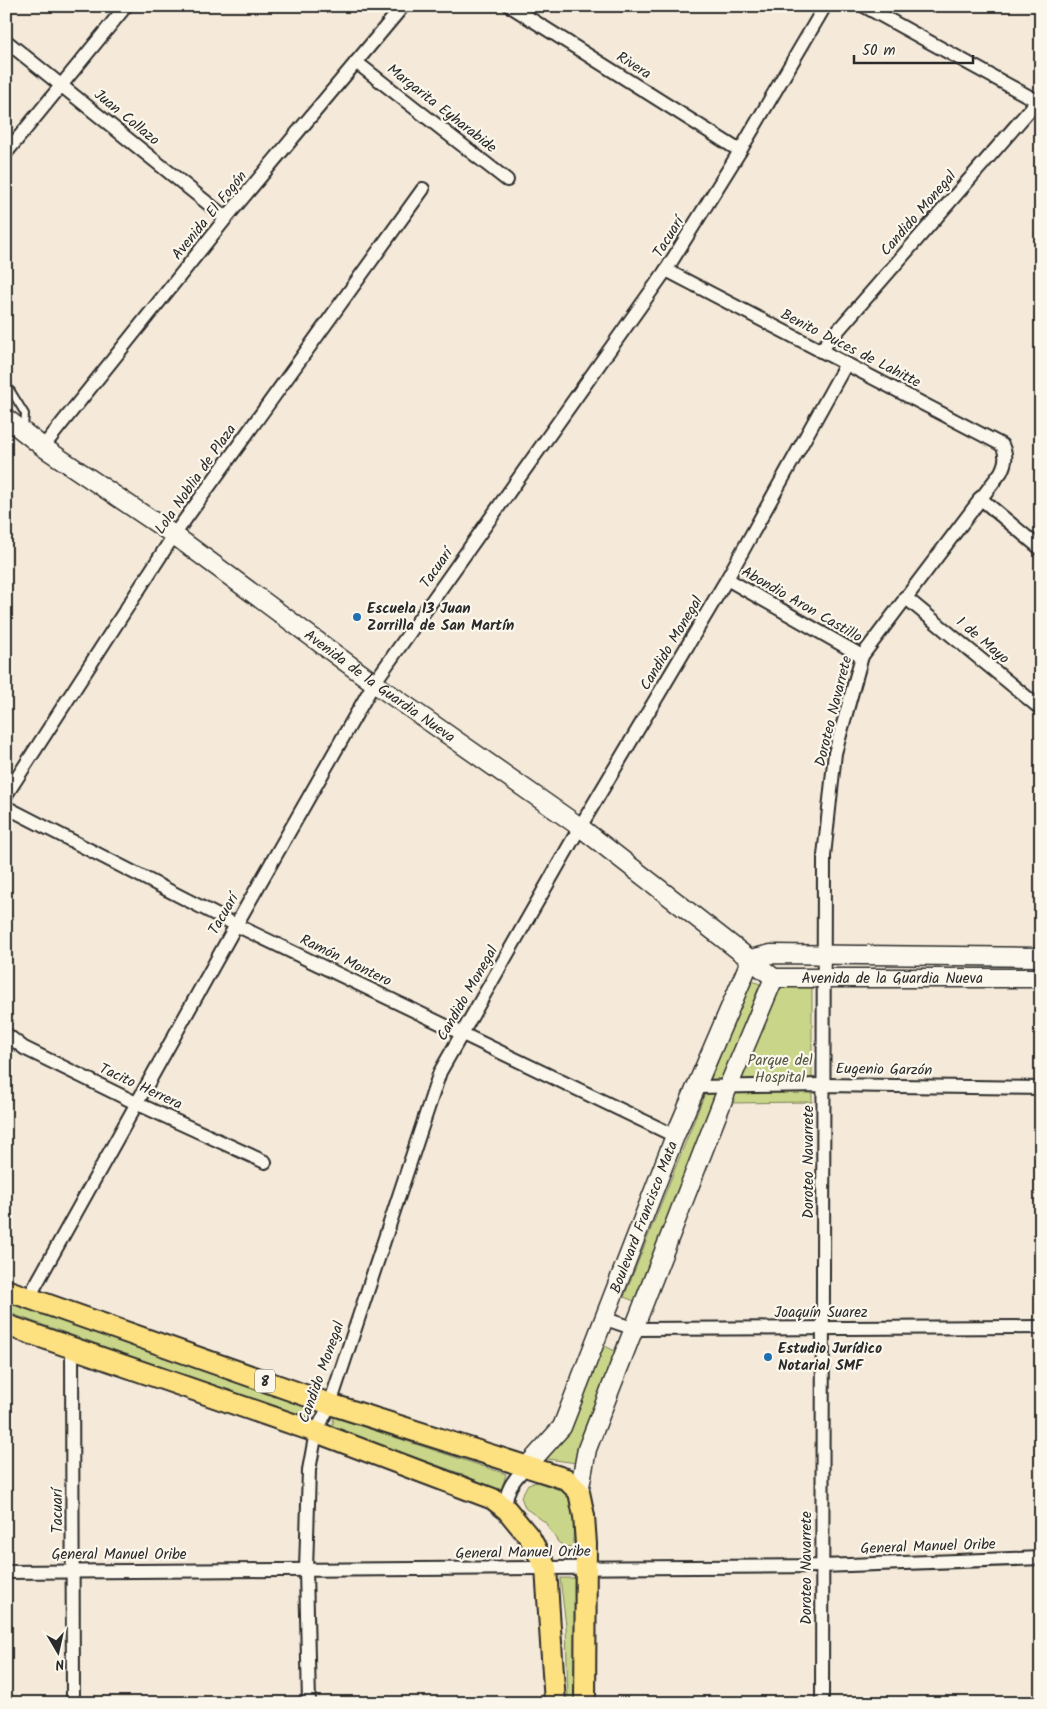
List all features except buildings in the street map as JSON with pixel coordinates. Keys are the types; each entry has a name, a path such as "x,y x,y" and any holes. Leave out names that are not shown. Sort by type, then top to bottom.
{"main road":[{"name":"8","path":"6,1290 330,1404 566,1478 580,1492"},
{"name":"8","path":"6,1325 316,1432 493,1499 507,1510 530,1538 546,1568 555,1703"},
{"name":"Boulevard Francisco Mata","path":"580,1492 584,1516 585,1703"}],"street":[{"path":"6,153 126,6"},
{"name":"Avenida El Fogón","path":"43,447 226,218 403,6"},
{"name":"Rivera","path":"510,6 740,151"},
{"name":"Tacuarí","path":"29,1298 136,1103 374,683 666,270 740,151 825,6"},
{"path":"864,6 1039,99"},
{"name":"Juan Collazo","path":"6,41 226,218"},
{"name":"Margarita Eyharabide","path":"356,62 507,180"},
{"name":"Candido Monegal","path":"820,351 1039,99"},
{"name":"Lola Noblia de Plaza","path":"6,795 174,535 423,189"},
{"name":"Benito Duces de Lahitte","path":"666,270 1002,444 1006,453 1005,464"},
{"name":"Candido Monegal","path":"309,1703 306,1570 309,1470 316,1432 330,1404 431,1094 440,1072 580,826 727,579 846,364"},
{"name":"Avenida de la Guardia Nueva","path":"6,418 43,447 174,535 374,683 580,826 774,978 1041,978"},
{"name":"Doroteo Navarrete","path":"822,1703 824,856 835,753 862,656 1005,464"},
{"path":"980,498 1041,549"},
{"name":"Abondio Aron Castillo","path":"727,579 862,656"},
{"name":"1 de Mayo","path":"905,597 1041,709"},
{"name":"Ramón Montero","path":"6,807 236,925 675,1136"},
{"name":"Avenida de la Guardia Nueva","path":"751,959 771,954 1041,957"},
{"name":"Boulevard Francisco Mata","path":"507,1510 505,1503 509,1488 562,1427 675,1136 751,959"},
{"name":"Boulevard Francisco Mata","path":"580,1492 587,1449 728,1086 774,978"},
{"name":"Tacito Herrera","path":"6,1034 24,1048 136,1103 265,1162"},
{"name":"Eugenio Garzón","path":"696,1087 824,1085 1041,1088"},
{"name":"Joaquín Suarez","path":"603,1318 635,1329 1041,1327"},
{"name":"Tacuarí","path":"72,1349 73,1703"},
{"name":"General Manuel Oribe","path":"6,1572 822,1566 1041,1558"}],"lane":[{"path":"6,383 25,414 24,431"}],"green space":[{"path":"750,980 760,984 634,1301 624,1297"},
{"name":"Parque del Hospital","path":"779,987 812,987 812,1102 730,1103"},
{"path":"6,1301 313,1409 310,1419 6,1312"},
{"path":"603,1345 615,1351 582,1435 577,1463 540,1458 570,1431"},
{"path":"334,1417 506,1474 501,1492 459,1473 332,1428"},
{"path":"537,1482 568,1493 574,1506 573,1544 570,1547 558,1542 545,1522 525,1508 521,1497 528,1484"},
{"path":"560,1578 574,1578 576,1703 568,1703 566,1626"}],"place":[{"name":"Escuela 13 Juan Zorrilla de San Martín","path":"357,617"},
{"name":"Estudio Jurídico Notarial SMF","path":"768,1357"}]}
